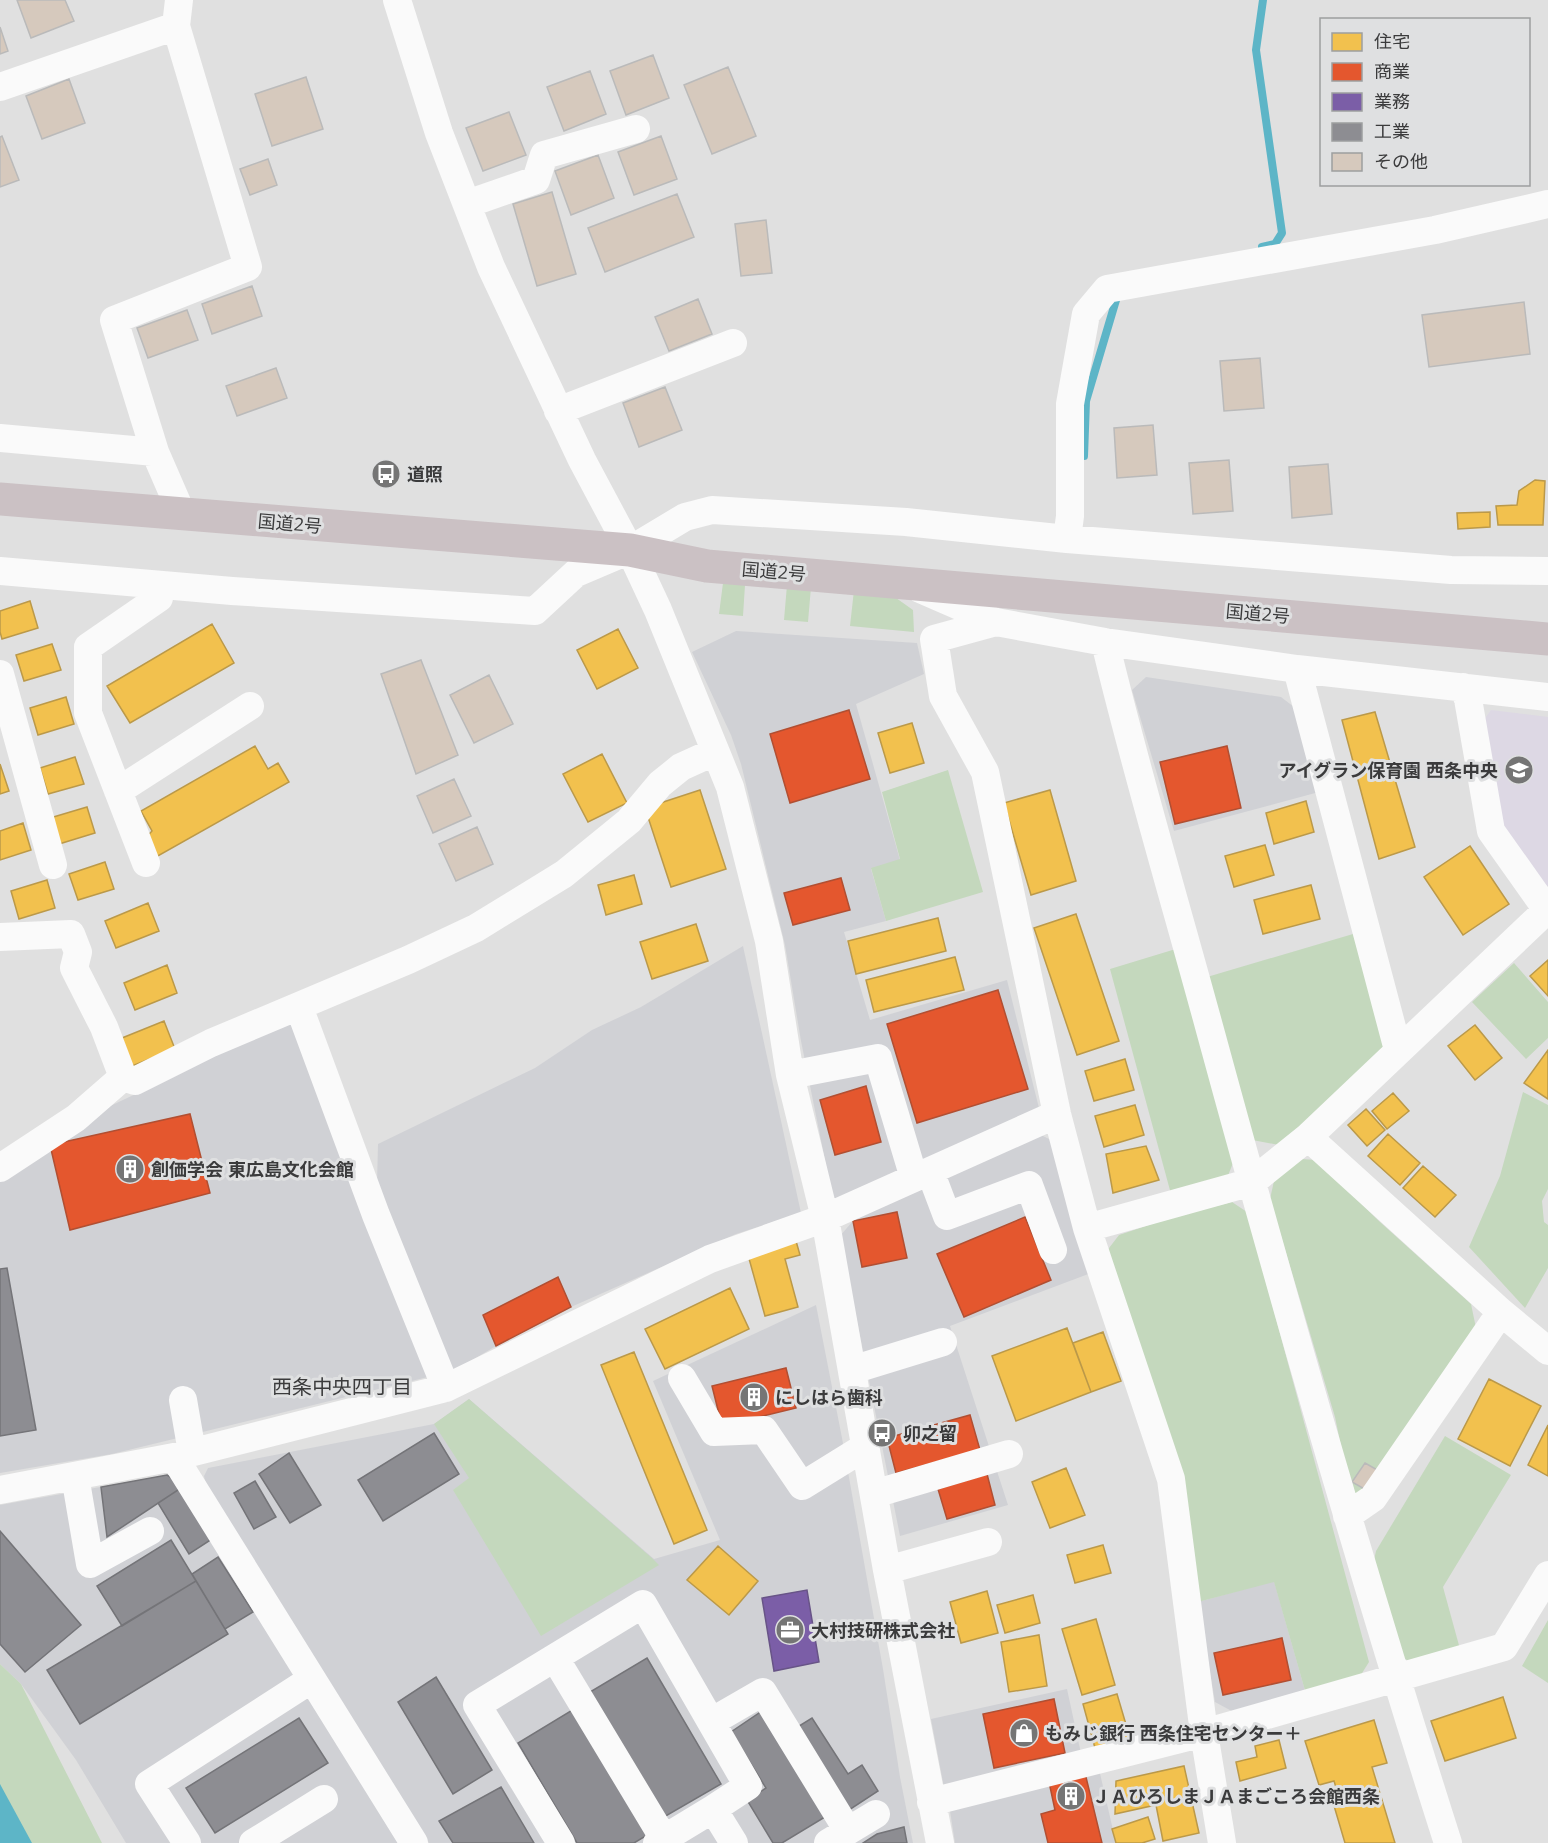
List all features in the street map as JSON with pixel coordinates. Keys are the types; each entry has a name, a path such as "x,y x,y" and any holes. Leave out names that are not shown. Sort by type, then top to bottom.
{"highway":[{"name":"国道2号","path":"0,499 630,550 707,566 1548,639"}],"street":[{"path":"397,0 439,133 491,267 558,411 630,550 658,610 730,787 769,940 790,1075 825,1218 887,1570 940,1843"},
{"path":"0,87 178,13 248,267 114,320 155,452 182,514"},
{"path":"467,204 536,180 544,155 636,129"},
{"path":"1067,539 1070,516 1070,404 1086,314 1107,289 1435,230 1548,204"},
{"path":"558,411 733,343"},
{"path":"0,438 155,452"},
{"path":"0,571 232,591 535,611 576,573 630,550 685,517 711,510 906,522 1067,539 1451,570 1548,571"},
{"path":"904,582 996,622 1105,642 1297,669 1548,697"},
{"path":"146,863 88,713 88,647 159,598"},
{"path":"996,622 934,639 943,696 985,772 1057,1114 1087,1228 1170,1479 1204,1733 1222,1843"},
{"path":"1105,642 1252,1182 1347,1516 1395,1680 1448,1843"},
{"path":"1297,669 1398,1050"},
{"path":"0,674 52,865"},
{"path":"1087,1228 1252,1182 1308,1137 1548,909 1491,831 1468,699 1463,687"},
{"path":"118,791 250,705"},
{"path":"123,1077 135,1081 212,1043 476,928 564,874 629,821 660,784 681,767 714,752"},
{"path":"0,937 71,934 78,952 74,968 104,1027 123,1077"},
{"path":"299,1007 376,1215 446,1388"},
{"path":"790,1075 878,1058 922,1174 947,1216 1029,1185 1053,1250"},
{"path":"0,1168 76,1118 123,1077"},
{"path":"0,1491 183,1455 388,1395 446,1388 710,1259 825,1218 1057,1114"},
{"path":"1308,1137 1501,1312 1548,1351"},
{"path":"1347,1516 1373,1498 1501,1312"},
{"path":"852,1370 943,1342"},
{"path":"682,1378 714,1432 764,1430 802,1486 865,1447"},
{"path":"183,1400 183,1455 312,1679 414,1843"},
{"path":"874,1494 1009,1454"},
{"path":"75,1476 90,1564 150,1531"},
{"path":"887,1570 988,1542"},
{"path":"931,1802 1204,1733 1504,1647 1548,1575"},
{"path":"555,1658 661,1841 748,1786 643,1604 477,1705 561,1843"},
{"path":"187,1843 149,1784 312,1679"},
{"path":"711,1722 763,1692 838,1837 876,1814"},
{"path":"253,1843 324,1799"},
{"path":"713,1809 734,1843"}],"shaded area":[{"path":"736,631 917,643 924,674 856,704 900,860 871,869 886,921 844,932 870,1020 1007,980 1039,1108 833,1200 801,1041 785,945 741,764 731,735 692,652"},
{"path":"1146,677 1281,697 1294,707 1319,792 1174,831 1132,690"},
{"name":"アイグラン保育園 西条中央","path":"1491,710 1548,717 1548,886 1540,885 1497,819 1483,721"},
{"path":"743,946 801,1213 736,1234 571,1307 452,1372 377,1184 378,1144 535,1068 592,1030 641,1007"},
{"path":"291,1020 432,1376 112,1454 0,1473 0,1177 104,1109"},
{"path":"1039,1134 1051,1140 1091,1273 950,1326 1008,1505 900,1536 840,1236 858,1215"},
{"path":"816,1305 842,1438 913,1843 429,1843 207,1490 204,1476 208,1468 434,1424 469,1399 654,1559 720,1540 653,1381"},
{"path":"167,1475 177,1481 398,1843 126,1843 76,1760 21,1684 0,1664 0,1505"},
{"path":"1274,1581 1306,1694 1239,1715 1215,1702 1198,1602"},
{"path":"1067,1689 1082,1758 945,1793 931,1719"},
{"path":"1099,1769 1116,1843 955,1843 950,1811"}],"green space":[{"path":"723,583 745,585 743,616 719,614"},
{"path":"787,585 811,587 808,622 784,620"},
{"path":"854,590 889,593 913,610 914,632 850,626"},
{"path":"948,770 983,892 886,921 871,868 900,859 882,792"},
{"path":"1353,934 1385,1040 1383,1052 1279,1145 1252,1140 1207,977"},
{"path":"1179,948 1235,1158 1227,1178 1171,1194 1110,969"},
{"path":"1514,963 1548,1002 1548,1038 1526,1059 1472,1002"},
{"path":"1523,1092 1548,1105 1548,1189 1542,1201 1544,1222 1548,1225 1548,1268 1525,1308 1469,1247 1500,1176"},
{"path":"1301,1159 1316,1160 1380,1222 1471,1304 1476,1328 1368,1491 1351,1495 1335,1417 1270,1199 1274,1181"},
{"path":"1232,1202 1247,1212 1369,1662 1359,1678 1306,1694 1274,1582 1198,1602 1106,1252 1119,1235 1173,1217"},
{"path":"469,1399 659,1565 541,1636 453,1490 469,1478 434,1424"},
{"path":"1445,1436 1511,1475 1443,1587 1460,1649 1414,1664 1400,1656 1373,1565 1376,1551"},
{"path":"1548,1620 1548,1683 1522,1666"},
{"path":"0,1664 21,1684 102,1843 0,1843"}],"water":[{"path":"0,1784 32,1843 0,1843"}],"building: 住宅":[{"path":"1535,480 1545,481 1543,525 1498,525 1496,506 1517,505 1519,491"},
{"path":"1490,512 1490,527 1458,529 1457,513"},
{"path":"30,601 38,628 2,639 0,611"},
{"path":"212,624 234,663 130,723 107,686"},
{"path":"618,629 638,668 597,689 577,650"},
{"path":"52,644 61,670 24,681 16,655"},
{"path":"66,697 74,724 38,735 30,708"},
{"path":"1375,712 1415,847 1379,859 1342,720"},
{"path":"912,723 924,763 890,773 878,733"},
{"path":"255,746 268,769 278,763 289,782 156,857 145,839 152,831 141,811"},
{"path":"602,754 627,803 588,822 563,774"},
{"path":"75,757 84,784 48,794 40,768"},
{"path":"0,764 9,791 0,794"},
{"path":"700,790 726,869 671,887 645,808"},
{"path":"1050,790 1076,881 1031,895 1004,803"},
{"path":"1306,801 1314,832 1274,844 1266,813"},
{"path":"87,807 95,833 59,844 50,818"},
{"path":"23,823 31,850 0,860 0,831"},
{"path":"1265,845 1274,875 1234,887 1225,856"},
{"path":"1470,846 1509,904 1463,935 1424,877"},
{"path":"105,862 114,889 78,900 69,874"},
{"path":"634,875 642,904 606,915 598,885"},
{"path":"47,880 55,908 19,919 11,891"},
{"path":"1311,885 1320,919 1263,934 1254,900"},
{"path":"148,903 159,931 116,948 105,921"},
{"path":"1076,914 1119,1041 1077,1055 1034,928"},
{"path":"938,918 946,951 856,974 848,941"},
{"path":"696,924 708,961 652,979 640,942"},
{"path":"955,957 964,990 874,1012 866,980"},
{"path":"1548,960 1548,996 1530,976"},
{"path":"167,965 177,993 135,1010 124,983"},
{"path":"164,1021 175,1049 132,1066 122,1038"},
{"path":"1475,1025 1502,1058 1475,1080 1448,1046"},
{"path":"1548,1050 1548,1099 1524,1083"},
{"path":"1125,1059 1134,1090 1094,1101 1085,1071"},
{"path":"1393,1093 1409,1111 1387,1129 1372,1111"},
{"path":"1135,1105 1144,1135 1104,1147 1095,1116"},
{"path":"1366,1109 1385,1130 1367,1146 1348,1125"},
{"path":"1388,1134 1420,1163 1400,1185 1368,1156"},
{"path":"1146,1146 1159,1180 1113,1193 1106,1154"},
{"path":"1423,1166 1456,1195 1435,1217 1403,1188"},
{"path":"796,1241 800,1255 785,1259 798,1307 765,1316 748,1255"},
{"path":"730,1288 749,1329 665,1369 645,1329"},
{"path":"1067,1328 1091,1392 1016,1421 992,1356"},
{"path":"1103,1332 1121,1381 1091,1392 1073,1343"},
{"path":"634,1352 707,1530 674,1544 601,1365"},
{"path":"1489,1379 1541,1406 1510,1466 1458,1439"},
{"path":"1548,1425 1548,1476 1528,1465"},
{"path":"1066,1468 1085,1515 1050,1528 1032,1482"},
{"path":"1103,1545 1111,1573 1075,1583 1067,1555"},
{"path":"718,1546 758,1581 729,1615 687,1580"},
{"path":"987,1591 998,1633 961,1643 950,1602"},
{"path":"1033,1595 1040,1623 1005,1633 997,1605"},
{"path":"1096,1619 1115,1685 1082,1695 1062,1629"},
{"path":"1039,1635 1047,1686 1009,1692 1001,1642"},
{"path":"1117,1694 1130,1738 1095,1748 1083,1704"},
{"path":"1503,1697 1516,1738 1445,1761 1431,1721"},
{"path":"1374,1720 1387,1763 1372,1767 1395,1843 1345,1843 1332,1799 1339,1797 1334,1781 1319,1785 1305,1741"},
{"path":"1279,1740 1286,1768 1240,1781 1236,1762 1257,1757 1255,1746"},
{"path":"1184,1766 1199,1833 1163,1841 1156,1805 1115,1814 1116,1781"},
{"path":"1148,1817 1155,1839 1142,1843 1116,1843 1112,1829"}],"building: 商業":[{"path":"849,710 870,779 790,803 770,734"},
{"path":"1227,746 1241,808 1175,824 1160,762"},
{"path":"841,878 850,910 793,925 784,893"},
{"path":"998,990 1028,1089 917,1123 887,1024"},
{"path":"866,1086 881,1142 835,1155 820,1100"},
{"name":"創価学会 東広島文化会館","path":"190,1114 210,1193 70,1230 50,1145"},
{"path":"897,1212 907,1258 862,1267 853,1221"},
{"path":"1025,1217 1051,1280 964,1317 937,1254"},
{"path":"558,1277 571,1307 496,1346 483,1315"},
{"name":"にしはら歯科","path":"786,1368 796,1408 722,1426 712,1386"},
{"path":"970,1415 980,1450 896,1473 887,1438"},
{"path":"987,1474 995,1505 947,1519 938,1489"},
{"path":"1282,1638 1291,1680 1223,1695 1214,1653"},
{"name":"もみじ銀行 西条住宅センター＋","path":"1054,1699 1065,1753 994,1768 983,1714"},
{"name":"ＪＡひろしまＪＡまごころ会館西条","path":"1085,1773 1102,1843 1048,1843 1041,1814 1055,1810 1049,1782"}],"building: 業務":[{"name":"大村技研株式会社","path":"807,1590 819,1662 774,1671 762,1598"}],"building: 工業":[{"path":"7,1268 36,1430 0,1436 0,1269"},
{"path":"434,1433 459,1474 383,1521 358,1480"},
{"path":"289,1453 321,1505 290,1523 259,1474"},
{"path":"167,1475 177,1481 181,1488 107,1537 101,1487"},
{"path":"255,1481 276,1517 254,1529 234,1493"},
{"path":"181,1488 212,1539 189,1554 158,1503"},
{"path":"0,1531 81,1625 25,1672 0,1644"},
{"path":"171,1540 196,1581 122,1626 97,1586"},
{"path":"218,1557 253,1612 225,1629 192,1574"},
{"path":"196,1581 228,1634 80,1724 47,1670"},
{"path":"647,1658 721,1784 664,1817 590,1692"},
{"path":"436,1677 492,1770 453,1794 398,1702"},
{"path":"574,1709 649,1834 634,1843 577,1843 518,1743"},
{"path":"765,1709 830,1814 782,1843 773,1843 747,1800 766,1788 731,1732"},
{"path":"299,1718 328,1763 215,1833 186,1788"},
{"path":"812,1718 848,1774 862,1765 878,1791 843,1814 791,1731"},
{"path":"501,1787 534,1843 453,1843 439,1821"},
{"path":"904,1827 907,1843 863,1843 877,1834"}],"building: その他":[{"path":"17,0 65,0 74,21 31,38"},
{"path":"0,27 8,51 0,54"},
{"path":"653,55 669,98 626,115 610,71"},
{"path":"728,67 756,136 712,154 684,85"},
{"path":"590,71 606,114 564,131 547,87"},
{"path":"306,77 323,129 272,146 255,94"},
{"path":"69,79 85,123 42,139 26,96"},
{"path":"509,112 526,155 483,171 466,128"},
{"path":"2,136 19,180 0,187 0,137"},
{"path":"661,136 677,179 634,195 618,152"},
{"path":"598,155 614,198 571,215 555,171"},
{"path":"268,159 277,185 250,195 240,169"},
{"path":"552,192 576,274 537,286 513,204"},
{"path":"677,194 694,237 605,272 588,228"},
{"path":"766,220 772,273 741,276 735,224"},
{"path":"252,286 262,316 212,334 202,304"},
{"path":"698,299 712,334 669,351 655,317"},
{"path":"1524,302 1530,354 1429,367 1422,315"},
{"path":"187,310 198,340 148,358 137,328"},
{"path":"1260,358 1264,408 1224,411 1220,361"},
{"path":"276,368 287,398 237,416 226,386"},
{"path":"665,387 682,430 639,447 623,403"},
{"path":"1153,425 1157,475 1117,478 1114,428"},
{"path":"1229,460 1233,511 1193,514 1189,463"},
{"path":"1328,464 1332,514 1292,518 1289,467"},
{"path":"421,660 458,755 416,774 381,674"},
{"path":"489,675 513,724 474,743 450,695"},
{"path":"454,779 471,816 433,833 417,796"},
{"path":"477,827 493,864 456,881 439,844"},
{"path":"1365,1463 1381,1472 1368,1491 1352,1482"}],"waterway":[{"path":"1262,247 1275,244 1282,233 1256,50 1263,0"},
{"path":"1084,456 1086,401 1116,300"}],"place":[{"name":"道照","path":"386,474"},
{"name":"アイグラン保育園 西条中央","path":"1519,770"},
{"name":"創価学会 東広島文化会館","path":"130,1169"},
{"name":"にしはら歯科","path":"754,1397"},
{"name":"卯之留","path":"882,1433"},
{"name":"大村技研株式会社","path":"790,1630"},
{"name":"もみじ銀行 西条住宅センター＋","path":"1024,1733"},
{"name":"ＪＡひろしまＪＡまごころ会館西条","path":"1071,1796"}],"district":[{"name":"西条中央四丁目","path":"342,1386"}]}
